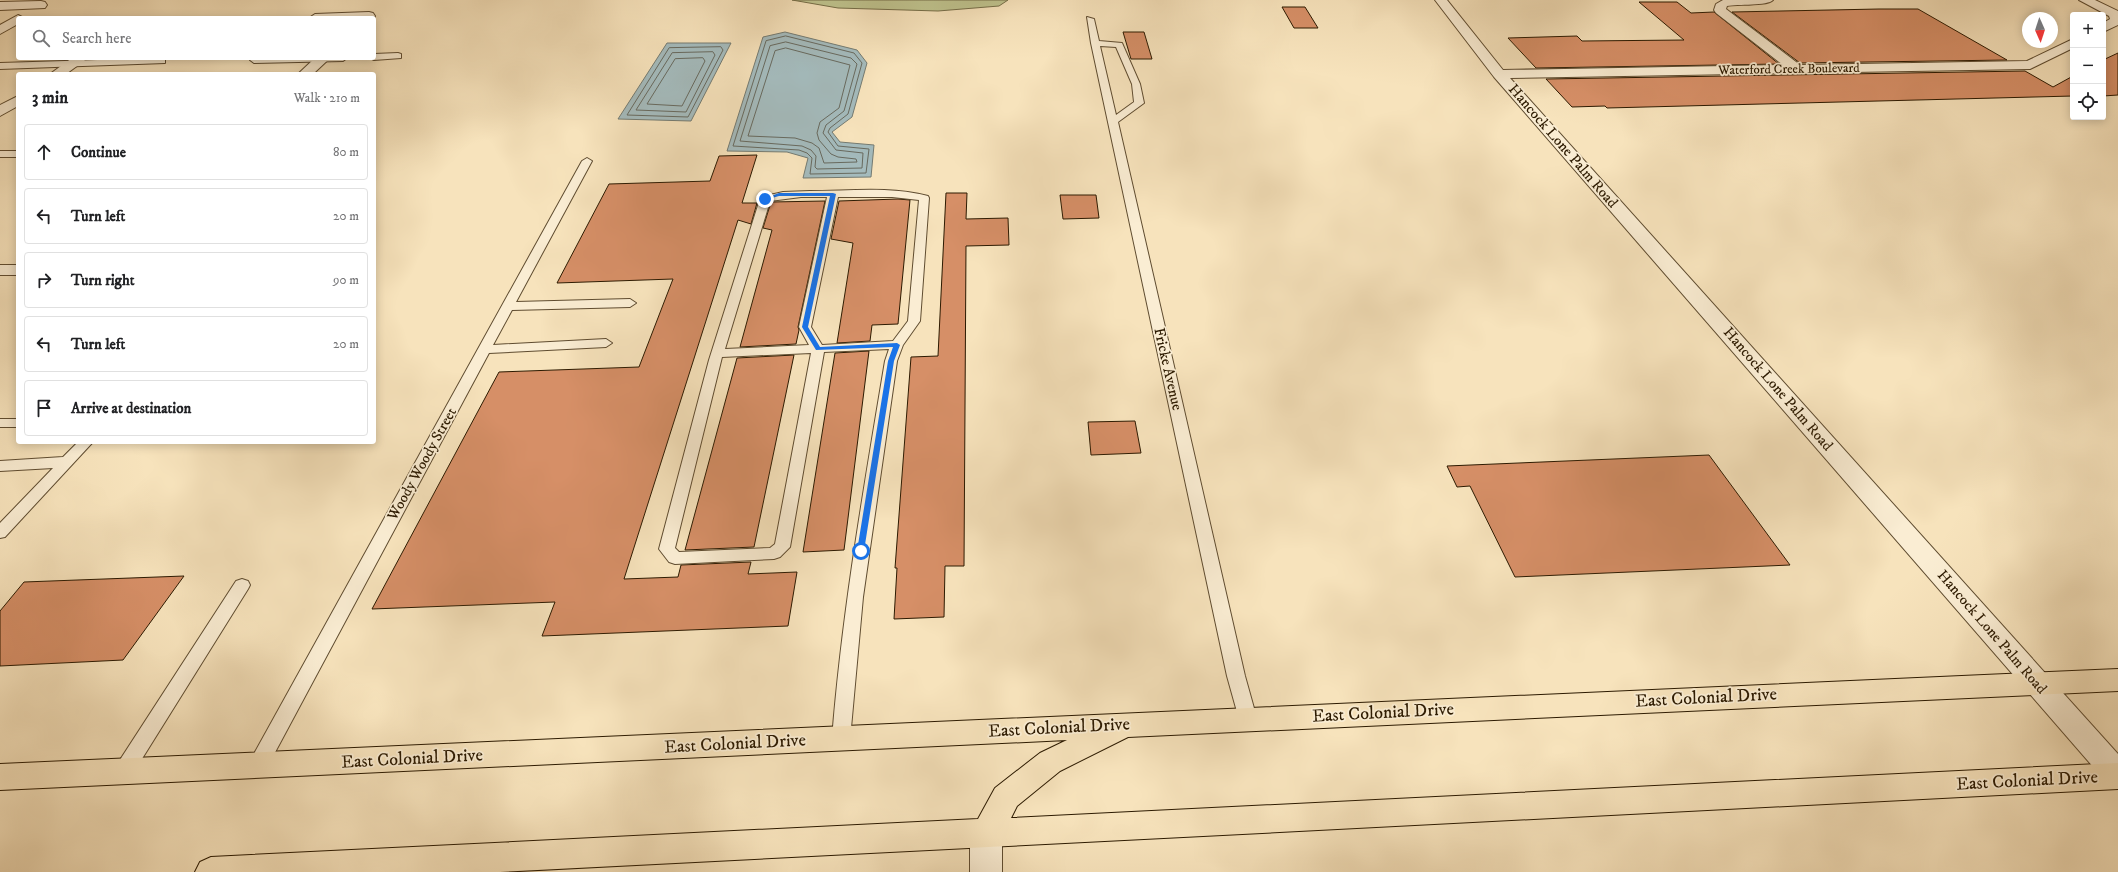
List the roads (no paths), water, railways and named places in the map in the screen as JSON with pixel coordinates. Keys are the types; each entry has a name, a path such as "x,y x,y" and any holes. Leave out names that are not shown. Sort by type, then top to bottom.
{"highway":[{"name":"East Colonial Drive","path":"0,777 257,767 1248,719 2118,680"},
{"path":"986,834 1006,797 1050,762 1128,725"},
{"name":"East Colonial Drive","path":"211,872 2118,776"}],"street":[{"name":"Hancock Lone Palm Road","path":"1441,0 1500,74 2118,776"},
{"path":"1767,0 1738,0 1722,4 1720,10 1797,69"},
{"path":"2086,0 2115,14 2117,21 2106,26"},
{"path":"0,6 44,3"},
{"path":"22,16 44,3"},
{"path":"1,29 16,20"},
{"path":"1,29 16,28"},
{"name":"Waterford Creek Boulevard","path":"1500,74 2030,64 2070,44"},
{"path":"307,72 320,60"},
{"path":"60,72 78,61"},
{"path":"0,270 16,270"},
{"path":"986,834 986,872"}],"lane":[{"name":"Fricke Avenue","path":"1090,19 1236,676 1248,719"},
{"path":"1095,43 1119,45 1136,84 1139,103 1113,121"},
{"path":"376,57 398,56"},
{"path":"0,66 78,61 162,61"},
{"path":"0,154 16,154"},
{"name":"Woody Woody Street","path":"257,767 587,161"},
{"path":"833,194 805,327 818,349 782,547 774,553 675,558 667,549 717,353 765,199 779,195 833,194 907,194 924,198 914,321 897,345 891,361 861,551 844,694 841,739"},
{"path":"508,306 630,303"},
{"path":"484,349 606,343"},
{"path":"717,353 897,345"},
{"path":"0,423 16,423"},
{"path":"0,533 84,444"},
{"path":"0,466 67,462"},
{"path":"123,772 242,585"}],"water":[{"path":"785,32 857,50 867,63 852,117 832,132 840,142 874,145 871,177 803,178 808,158 787,152 727,151 763,37"},
{"path":"667,43 731,43 691,121 618,119"}]}
